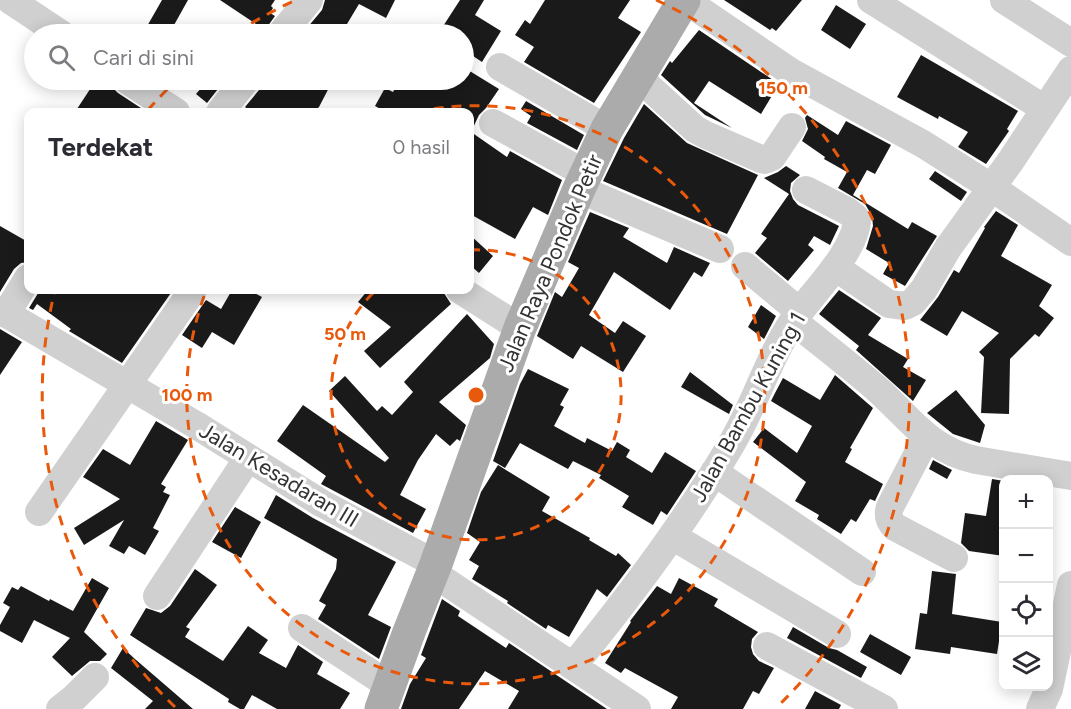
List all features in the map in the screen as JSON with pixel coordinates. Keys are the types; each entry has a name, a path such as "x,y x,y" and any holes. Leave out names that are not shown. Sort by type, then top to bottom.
{"main road":[{"name":"Jalan Raya Pondok Petir","path":"386,697 520,328 582,182 607,129 685,0"}],"street":[{"path":"10,0 46,24"},
{"path":"289,24 309,0"},
{"path":"685,0 791,72 923,144 1071,242"},
{"path":"871,0 1045,109"},
{"path":"1004,0 1071,43"},
{"path":"500,68 607,129"},
{"path":"836,267 889,304 905,306 914,302 948,248 1071,70"},
{"path":"637,76 695,129 761,159 772,157 792,127"},
{"path":"142,90 170,108"},
{"path":"223,108 238,90"},
{"path":"493,123 582,182 720,249"},
{"name":"Jalan Bambu Kuning 1","path":"573,666 612,618 672,536 714,472 744,422 776,351 796,316 836,267 856,231 857,222 852,214 807,190"},
{"path":"745,266 926,438 962,457 1071,476"},
{"path":"3,312 24,283"},
{"path":"39,512 190,294"},
{"path":"466,294 520,328"},
{"name":"Jalan Kesadaran III","path":"3,312 434,569 637,709"},
{"path":"926,438 888,514 895,528 954,558"},
{"path":"157,596 248,458"},
{"path":"714,472 862,572"},
{"path":"672,536 837,634"},
{"path":"1040,709 1049,689 1071,585"},
{"path":"302,628 386,697"},
{"path":"767,646 884,709"},
{"path":"60,709 95,677"}],"building":[{"path":"162,0 188,0 175,24 148,24"},
{"path":"220,0 275,0 270,13 275,16 269,24 256,24"},
{"path":"325,0 395,0 386,18 359,4 347,24 310,24 322,10"},
{"path":"460,0 484,0 475,15 501,31 482,62 474,57 474,24 444,24"},
{"path":"545,0 630,0 618,18 641,32 594,103 524,62 534,47 515,35 525,20 530,24"},
{"path":"724,0 802,0 776,31 772,28 770,30"},
{"path":"836,5 866,24 850,49 821,30"},
{"path":"699,30 779,84 761,114 709,81 694,103 732,128 705,115 661,75 670,61 672,63"},
{"path":"921,55 1018,111 1007,129 1009,131 986,164 958,147 968,132 897,97"},
{"path":"474,74 499,89 479,115 474,126 474,108 379,108 375,106 384,90 393,92 394,90 474,90"},
{"path":"89,90 115,90 141,108 78,108"},
{"path":"199,90 217,90 207,103 196,94"},
{"path":"259,90 328,90 318,108 245,107"},
{"path":"526,101 584,135 577,150 527,123 531,116 521,109"},
{"path":"644,104 687,143 758,175 727,234 603,181"},
{"path":"807,115 838,135 846,121 891,145 875,174 867,170 853,195 908,229 912,222 937,236 905,286 883,274 889,263 866,249 873,226 872,216 865,204 838,188 847,172 824,159 825,157 802,141 808,129 805,118"},
{"path":"474,134 507,157 510,151 562,180 548,215 533,207 515,239 474,216"},
{"path":"786,166 800,175 791,183 790,191 798,205 839,226 830,245 814,236 808,245 814,250 788,281 755,253 767,238 761,234 789,194 764,178"},
{"path":"935,171 967,192 961,201 929,179"},
{"path":"996,211 1018,225 1001,256 1052,285 1039,306 1054,318 1039,337 1035,334 1010,359 1009,414 981,413 984,357 979,352 999,333 962,311 947,336 920,320 938,297 954,270 959,273 984,227"},
{"path":"590,212 629,228 623,237 667,263 674,247 710,263 702,277 694,272 670,310 614,272 589,315 615,333 623,321 646,336 623,372 581,346 573,359 537,336 555,292 562,297 579,268 568,262"},
{"path":"0,226 24,240 24,263 14,269 0,292"},
{"path":"474,239 493,256 479,273 474,269"},
{"path":"839,290 881,318 868,335 908,359 903,367 926,380 913,401 856,350 859,346 819,314"},
{"path":"38,294 170,294 122,363 69,331 71,329 37,304 33,310 29,308"},
{"path":"230,294 256,294 262,297 234,345 212,332 202,348 182,335 206,300 221,309"},
{"path":"365,294 445,294 451,304 380,368 364,351 391,327 358,302"},
{"path":"761,305 776,316 764,339 748,327"},
{"path":"467,314 494,344 490,358 439,402 466,425 460,441 457,439 450,446 436,434 418,460 400,495 426,509 413,533 321,484 326,476 277,441 303,405 385,462 389,458 329,391 345,376 377,411 382,406 392,415 413,392 404,382"},
{"path":"0,329 22,342 0,375"},
{"path":"528,369 569,389 560,405 564,407 554,426 585,443 587,438 612,451 617,442 630,450 626,457 652,473 665,452 696,471 667,515 661,511 653,525 622,507 629,496 599,478 601,475 573,461 568,469 520,443 505,468 493,461 520,384"},
{"path":"690,372 733,405 729,414 681,387"},
{"path":"835,375 873,408 850,448 852,449 845,462 883,484 875,501 870,499 856,522 851,519 841,534 817,519 819,515 795,501 806,482 753,442 764,428 797,453 812,426 771,401 783,378 820,400"},
{"path":"956,390 985,425 980,443 953,434 927,413"},
{"path":"156,421 188,440 161,484 166,487 163,492 170,495 153,528 159,531 145,555 129,546 124,554 109,546 124,520 84,545 74,528 120,499 83,477 103,449 130,465"},
{"path":"933,460 952,470 947,479 929,469"},
{"path":"498,465 550,497 542,511 590,538 589,540 616,556 618,553 631,565 607,597 597,589 569,637 548,625 546,629 507,603 508,601 472,579 479,566 469,560 480,542 467,533 481,492"},
{"path":"992,479 999,480 999,555 969,551 961,543 965,513 986,516"},
{"path":"276,495 313,518 396,562 368,615 391,627 379,659 318,619 326,605 319,601 336,569 337,559 264,518"},
{"path":"235,507 261,522 241,558 212,542"},
{"path":"195,569 217,585 186,627 190,629 185,637 223,661 248,626 268,640 259,653 286,668 298,645 323,662 317,674 350,693 340,709 277,709 252,695 244,709 240,709 228,702 229,699 130,635 146,608 161,613 170,606"},
{"path":"932,571 956,574 952,614 999,622 997,654 951,647 950,654 915,649 920,613 927,614"},
{"path":"92,578 109,588 84,632 107,654 100,661 90,661 72,676 52,657 70,638 34,620 22,643 0,631 0,625 10,607 3,603 12,587 18,590 21,586 73,611"},
{"path":"679,578 718,599 714,606 758,632 752,639 753,654 759,661 774,668 759,694 753,691 743,709 671,709 678,697 625,668 621,673 605,663 630,621 657,586 671,594"},
{"path":"442,599 460,611 458,616 506,648 509,643 607,709 508,709 519,691 485,671 459,709 401,709 410,684 426,658 421,655"},
{"path":"793,627 867,667 861,678 787,638"},
{"path":"870,634 911,657 901,675 860,652"},
{"path":"123,648 193,709 145,709 153,701 111,668"},
{"path":"815,691 841,705 839,709 805,709"}]}
